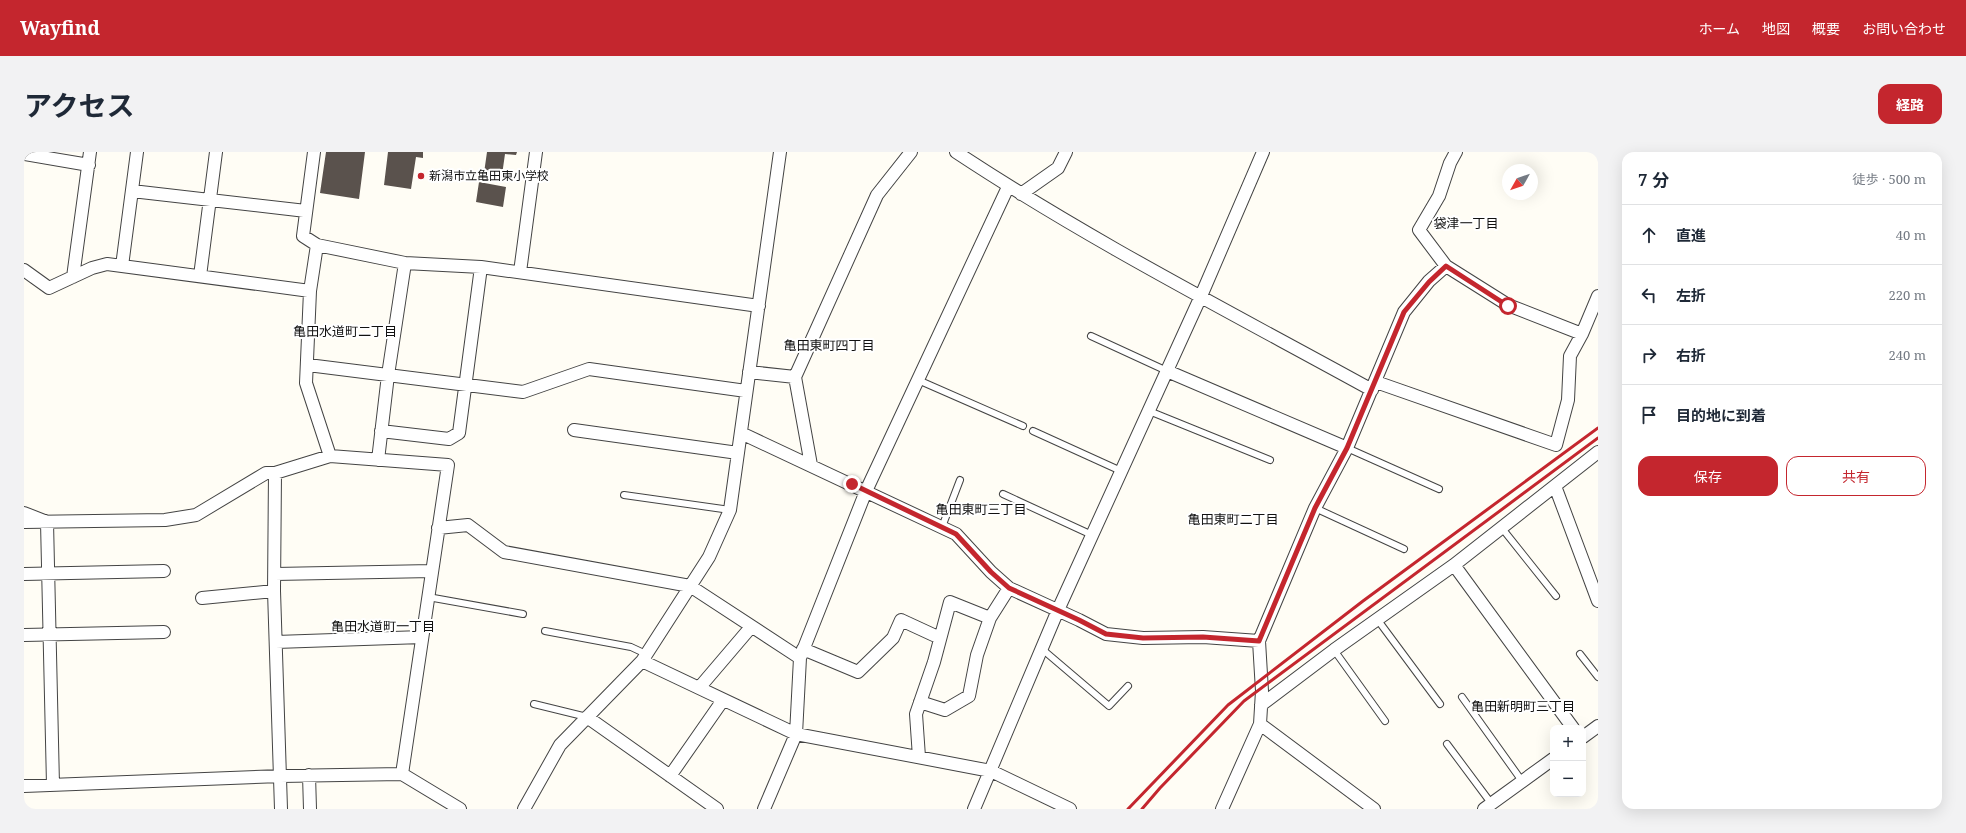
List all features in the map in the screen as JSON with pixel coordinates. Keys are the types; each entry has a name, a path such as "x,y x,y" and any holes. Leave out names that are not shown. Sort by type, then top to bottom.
{"street":[{"path":"73,277 90,152"},
{"path":"122,266 137,152"},
{"path":"200,276 216,152"},
{"path":"314,152 303,236 317,245 405,263 481,267 759,306"},
{"path":"520,272 536,152"},
{"path":"524,809 560,745 644,658 709,557 730,510 780,152"},
{"path":"811,465 795,377 877,195 911,152"},
{"path":"956,152 1008,187 1118,252 1374,386 1556,445 1568,400 1570,356 1582,334 1598,296"},
{"path":"1021,194 1058,168 1066,152"},
{"path":"974,809 1058,610 1201,296 1263,152"},
{"path":"1456,152 1450,164 1439,196 1419,230 1446,266 1508,306 1582,334"},
{"path":"24,154 89,165"},
{"path":"764,809 796,734 802,653 866,491 1008,187"},
{"path":"132,190 306,211"},
{"path":"317,245 310,291 308,365 306,383 330,456"},
{"path":"378,460 388,375 405,263"},
{"path":"24,270 49,288 107,264 310,291"},
{"path":"1222,809 1260,724 1262,691 1259,641 1315,508 1347,448 1404,312 1429,282 1446,266"},
{"path":"381,431 449,439 459,432 481,267"},
{"path":"308,365 523,392 589,369 746,392"},
{"path":"1167,371 1347,448"},
{"path":"749,372 795,377"},
{"path":"574,430 738,453"},
{"path":"741,432 956,534 991,572 1009,588 1106,634 1143,638 1203,637 1259,641"},
{"path":"1261,705 1334,650 1454,565 1598,452"},
{"path":"24,522 165,520 196,515 266,473 275,473 330,456 448,465 402,774"},
{"path":"275,473 274,591 281,776 280,809"},
{"path":"1555,486 1598,599"},
{"path":"24,513 47,522"},
{"path":"47,522 53,785"},
{"path":"438,528 468,525 504,552 690,586 751,627 802,653 858,672 893,638 901,620 940,638"},
{"path":"1454,565 1571,725"},
{"path":"24,574 164,571"},
{"path":"274,574 432,571"},
{"path":"920,702 945,710 969,696 977,655 990,618 1009,588"},
{"path":"202,598 274,591"},
{"path":"919,758 916,714 950,602 990,618"},
{"path":"699,688 751,627"},
{"path":"24,635 164,632"},
{"path":"276,642 422,637"},
{"path":"644,658 699,688 796,734 991,771 1070,809"},
{"path":"670,776 723,700"},
{"path":"587,717 717,809"},
{"path":"1260,724 1374,809"},
{"path":"1586,735 1598,726"},
{"path":"1487,806 1550,760"},
{"path":"24,786 309,775 402,774 460,809"},
{"path":"309,775 310,809"}],"lane":[{"path":"1092,336 1167,371"},
{"path":"918,380 1024,426"},
{"path":"1149,411 1270,460"},
{"path":"1033,431 1121,471"},
{"path":"1347,448 1439,489"},
{"path":"942,527 960,480"},
{"path":"1003,494 1092,535"},
{"path":"624,495 730,510"},
{"path":"1315,508 1404,549"},
{"path":"1501,527 1556,596"},
{"path":"428,597 523,614"},
{"path":"1377,620 1440,704"},
{"path":"544,631 631,647 644,658"},
{"path":"1042,649 1109,706 1128,686"},
{"path":"1334,650 1385,721"},
{"path":"1580,654 1598,677"},
{"path":"1462,697 1522,781"},
{"path":"534,704 587,717"},
{"path":"1447,744 1487,806"}],"building":[{"path":"326,152 365,152 359,199 320,193"},
{"path":"388,152 423,152 423,158 416,157 411,189 384,185"},
{"path":"487,152 517,152 516,155 505,154 501,182 483,180"},
{"path":"479,182 506,187 503,207 476,202"}],"railway":[{"path":"1128,809 1228,705 1363,601 1598,428"},
{"path":"1142,809 1160,788 1244,701 1598,438"}],"place":[{"name":"新潟市立亀田東小学校","path":"421,176"}],"district":[{"name":"袋津一丁目","path":"1466,223"},
{"name":"亀田水道町二丁目","path":"345,331"},
{"name":"亀田東町四丁目","path":"829,345"},
{"name":"亀田東町三丁目","path":"981,509"},
{"name":"亀田東町二丁目","path":"1233,519"},
{"name":"亀田水道町一丁目","path":"383,626"},
{"name":"亀田新明町三丁目","path":"1523,706"}],"route":[{"path":"852,484 956,534 991,572 1009,588 1031,597 1106,634 1143,638 1203,637 1259,641 1315,508 1347,448 1376,382 1404,312 1429,282 1446,266 1508,306"}]}
